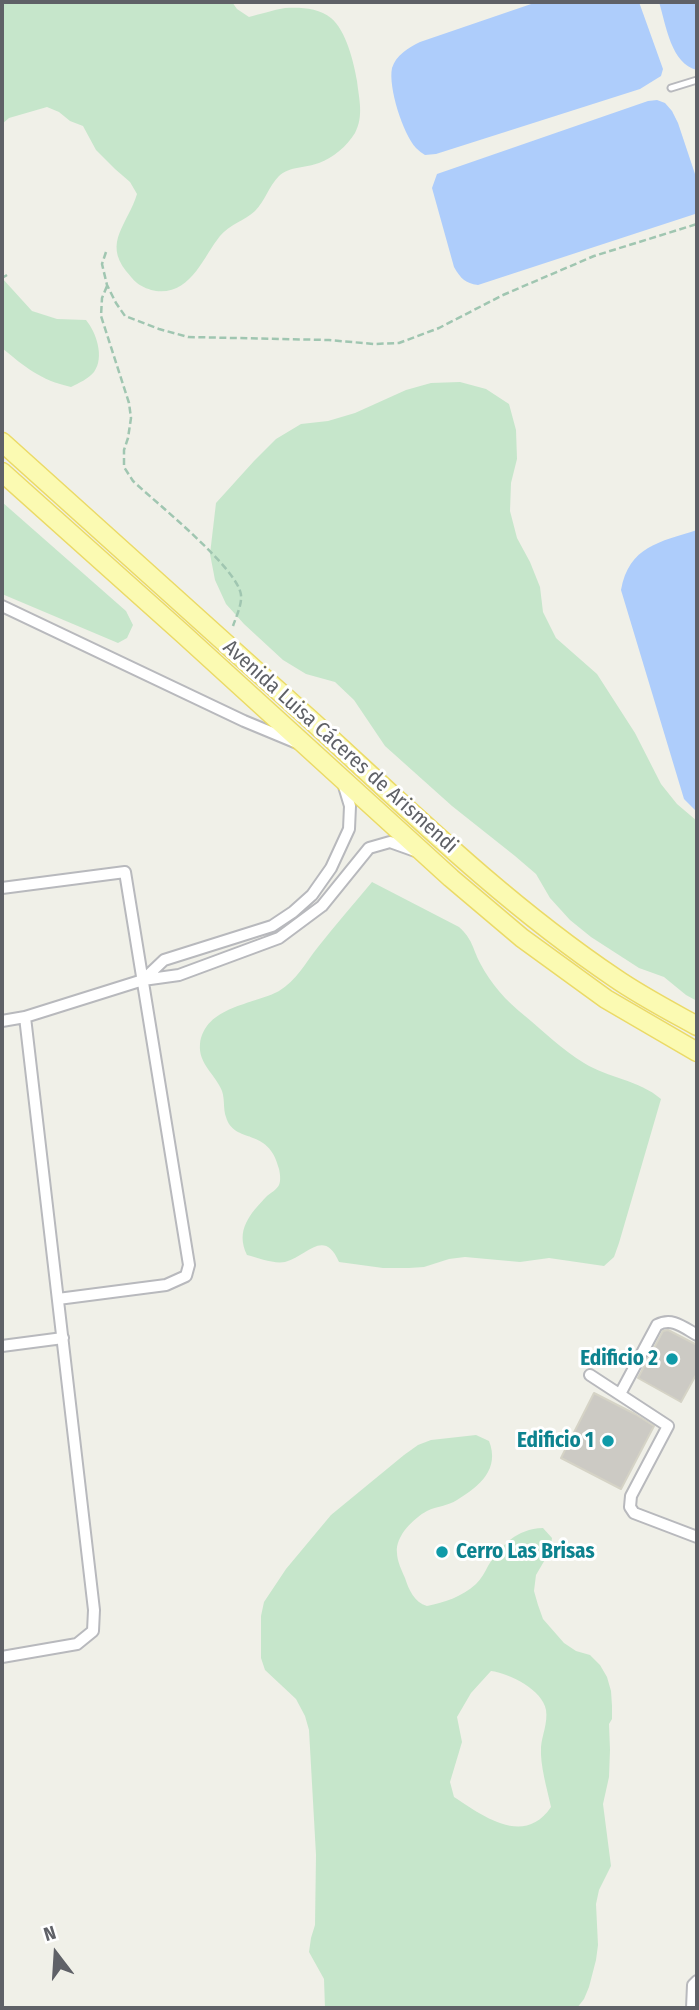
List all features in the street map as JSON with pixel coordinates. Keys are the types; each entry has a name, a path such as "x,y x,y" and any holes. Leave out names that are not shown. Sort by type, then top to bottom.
{"main road":[{"name":"Avenida Luisa Cáceres de Arismendi","path":"2,442 466,862 536,921 618,981 697,1026"},
{"name":"Avenida Luisa Cáceres de Arismendi","path":"2,472 424,854 522,938 606,999 697,1052"}],"street":[{"path":"2,606 244,721 308,748"},
{"path":"143,980 164,960 272,926 312,895 331,868 349,829 350,806 342,779"},
{"path":"2,1021 25,1017 143,980 179,975 279,938 322,906 369,848 390,842 424,854"},
{"path":"2,888 125,873 189,1265 186,1276 166,1285 58,1299"},
{"path":"293,912 300,923"},
{"path":"194,951 198,968"},
{"path":"2,1657 77,1644 93,1631 94,1610 25,1017"},
{"path":"620,1394 657,1325 672,1321 697,1335"},
{"path":"2,1346 63,1338"},
{"path":"590,1375 668,1426 631,1496 630,1507 634,1513 696,1533"},
{"path":"692,2008 692,1985 697,1981"}],"lane":[{"path":"671,88 697,80"}],"path":[{"path":"106,251 102,264 107,285 125,316 159,329 188,337 399,343 439,328 503,295 594,256 697,224"},
{"path":"2,278 7,275"},
{"path":"107,285 102,298 101,316 129,403 131,418 124,450 124,467 133,481 223,564 236,582 241,595 238,613 226,643"}],"green space":[{"path":"2,2 232,2 249,17 285,8 321,12 336,23 348,47 360,101 358,127 348,142 329,158 314,165 288,170 279,176 258,207 224,232 187,281 168,291 149,289 137,283 126,271 117,251 120,233 137,194 130,182 96,150 83,126 47,107 9,118 2,124"},
{"path":"2,278 32,311 57,319 86,320 96,338 99,352 97,366 92,374 71,387 60,384 34,372 2,348"},
{"path":"460,382 486,389 509,404 516,430 517,459 511,483 510,511 517,538 540,587 543,612 556,638 597,674 635,733 661,784 677,804 697,821 697,1001 664,977 639,968 570,920 550,898 536,874 452,806 385,746 354,700 335,682 306,674 283,660 244,624 226,604 215,580 210,554 216,503 276,439 301,424 328,421 355,413 406,390 431,383"},
{"path":"2,502 126,611 133,625 127,638 118,643 2,594"},
{"path":"372,882 459,927 470,940 484,971 500,992 569,1052 593,1068 643,1087 661,1099 619,1243 614,1257 604,1266 549,1258 520,1262 465,1257 424,1267 383,1268 339,1262 333,1252 321,1245 285,1262 247,1255 243,1238 246,1223 278,1186 279,1171 268,1147 230,1126 225,1114 222,1091 204,1063 200,1051 204,1031 220,1014 268,996 291,982"},
{"path":"476,1435 489,1441 492,1460 486,1476 473,1489 454,1502 422,1514 402,1534 397,1556 413,1595 427,1606 459,1596 478,1582 504,1545 525,1531 543,1528 552,1538 550,1551 536,1575 534,1591 543,1619 564,1643 576,1651 590,1655 600,1665 611,1691 609,1777 603,1804 611,1866 599,1890 596,1904 596,1960 589,1987 577,2008 325,2008 324,1979 309,1952 315,1925 316,1855 309,1730 296,1699 265,1670 261,1658 261,1616 264,1602 286,1569 331,1515 404,1455 431,1440","holes":["491,1671 532,1689 544,1703 546,1710 541,1754 551,1807 540,1819 529,1825 516,1826 490,1819 454,1797 450,1782 462,1742 457,1717 471,1693"]}],"water":[{"path":"537,2 639,2 663,69 661,76 640,89 436,154 425,155 419,151 406,132 394,98 391,76 396,59 420,42"},
{"path":"659,2 697,2 697,70 688,66 675,52"},
{"path":"657,100 665,103 678,123 697,180 695,214 478,285 461,277 454,267 432,188 437,174"},
{"path":"697,530 697,812 684,799 621,590 625,575 639,555 659,543"}],"building":[{"name":"Edificio 2","path":"668,1330 697,1345 697,1373 681,1402 638,1378 663,1331"},
{"name":"Edificio 1","path":"594,1393 654,1426 621,1489 561,1458"}],"place":[{"name":"Edificio 2","path":"672,1359"},
{"name":"Edificio 1","path":"608,1441"},
{"name":"Cerro Las Brisas","path":"442,1552"}]}
